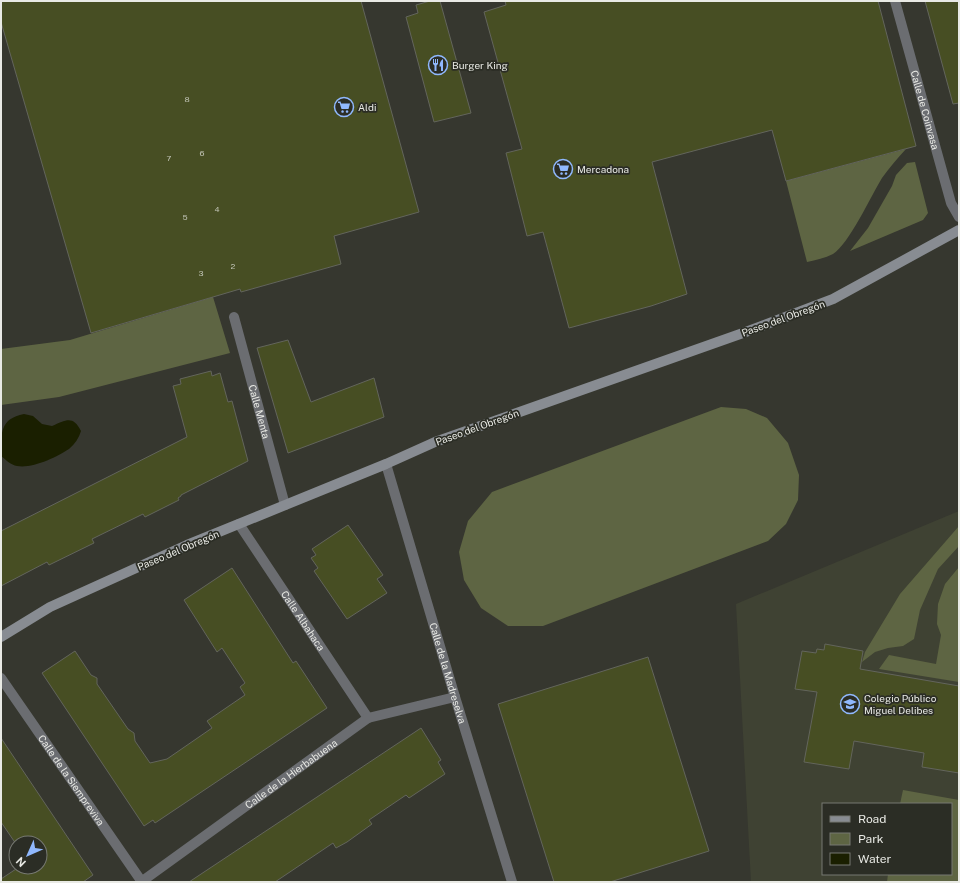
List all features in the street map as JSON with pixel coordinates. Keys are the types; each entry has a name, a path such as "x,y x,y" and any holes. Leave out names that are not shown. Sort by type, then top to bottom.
{"street":[{"name":"Calle de Coinvasa","path":"895,1 951,203 959,217"},
{"name":"Paseo del Obregón","path":"1,637 50,607 187,545 386,464 435,442 743,333 833,299 959,230"},
{"name":"Calle Menta","path":"234,317 285,505"},
{"name":"Calle de la Madreselva","path":"386,464 454,697 512,882"},
{"name":"Calle Albahaca","path":"239,524 368,718"},
{"name":"Calle de la Siempreviva","path":"1,678 142,882"},
{"name":"Calle de la Hierbabuena","path":"142,882 368,718 454,697"}],"shaded area":[{"name":"Colegio Público Miguel Delibes","path":"959,511 959,882 751,882 736,604"}],"green space":[{"path":"906,149 882,178 853,230 839,249 833,254 807,262 786,181"},
{"path":"915,162 928,213 923,220 850,251 868,228 892,186 896,175 907,163"},
{"path":"213,297 230,353 59,397 1,405 1,349 70,340"},
{"path":"721,407 746,409 767,418 788,443 799,475 798,500 786,524 768,541 543,626 508,626 481,608 464,580 459,552 468,521 492,492"},
{"path":"959,526 959,546 938,569 920,610 914,639 903,646 875,652 862,662 865,652 900,594"},
{"path":"959,567 959,682 879,669 889,655 936,664 941,635 937,624 938,604 945,584"},
{"path":"903,790 959,800 959,882 887,882 888,875 952,875 952,803 900,803"}],"water":[{"path":"24,414 33,416 42,424 52,426 69,420 75,423 81,431 73,445 58,455 44,462 30,466 15,465 1,456 2,433 6,423 10,419"}],"building":[{"path":"1,1 361,1 419,212 334,236 341,264 241,292 240,289 91,333 1,22"},
{"name":"Burger King","path":"430,1 440,1 471,113 434,122 406,17 418,13 416,5"},
{"path":"505,1 878,1 916,146 786,181 772,130 652,162 687,294 651,306 569,328 543,232 527,236 506,153 522,149 484,12 506,5"},
{"path":"925,1 959,1 959,103 953,104"},
{"path":"288,340 311,402 374,378 384,417 288,453 257,348"},
{"path":"211,371 212,376 220,373 228,402 232,401 248,461 181,495 178,498 179,500 145,517 143,514 92,539 94,543 49,565 47,562 1,586 1,531 187,437 173,386 181,384 180,379"},
{"path":"348,525 383,575 377,579 387,593 347,619 314,571 318,568 311,558 316,555 312,549"},
{"path":"232,568 293,663 296,661 327,708 155,823 153,820 144,826 42,673 75,651 91,675 97,678 97,684 128,729 134,733 135,741 150,763 167,759 212,728 207,721 245,695 240,687 245,683 222,648 217,652 184,600"},
{"path":"825,644 863,651 860,669 959,686 959,773 922,767 924,753 854,741 849,769 804,762 817,692 795,689 802,651 816,653 817,649 824,650"},
{"path":"648,657 709,851 610,882 554,882 498,704"},
{"path":"421,728 441,760 438,762 445,774 409,798 406,795 369,820 372,824 347,842 336,848 333,843 275,882 189,882"},
{"path":"1,738 93,875 83,882 1,882 1,879 8,874 48,875 48,835 10,835 1,822"}],"place":[{"name":"Burger King","path":"438,65"},
{"name":"Aldi","path":"344,107"},
{"name":"Mercadona","path":"563,169"},
{"name":"Colegio Público Miguel Delibes","path":"850,704"}]}
